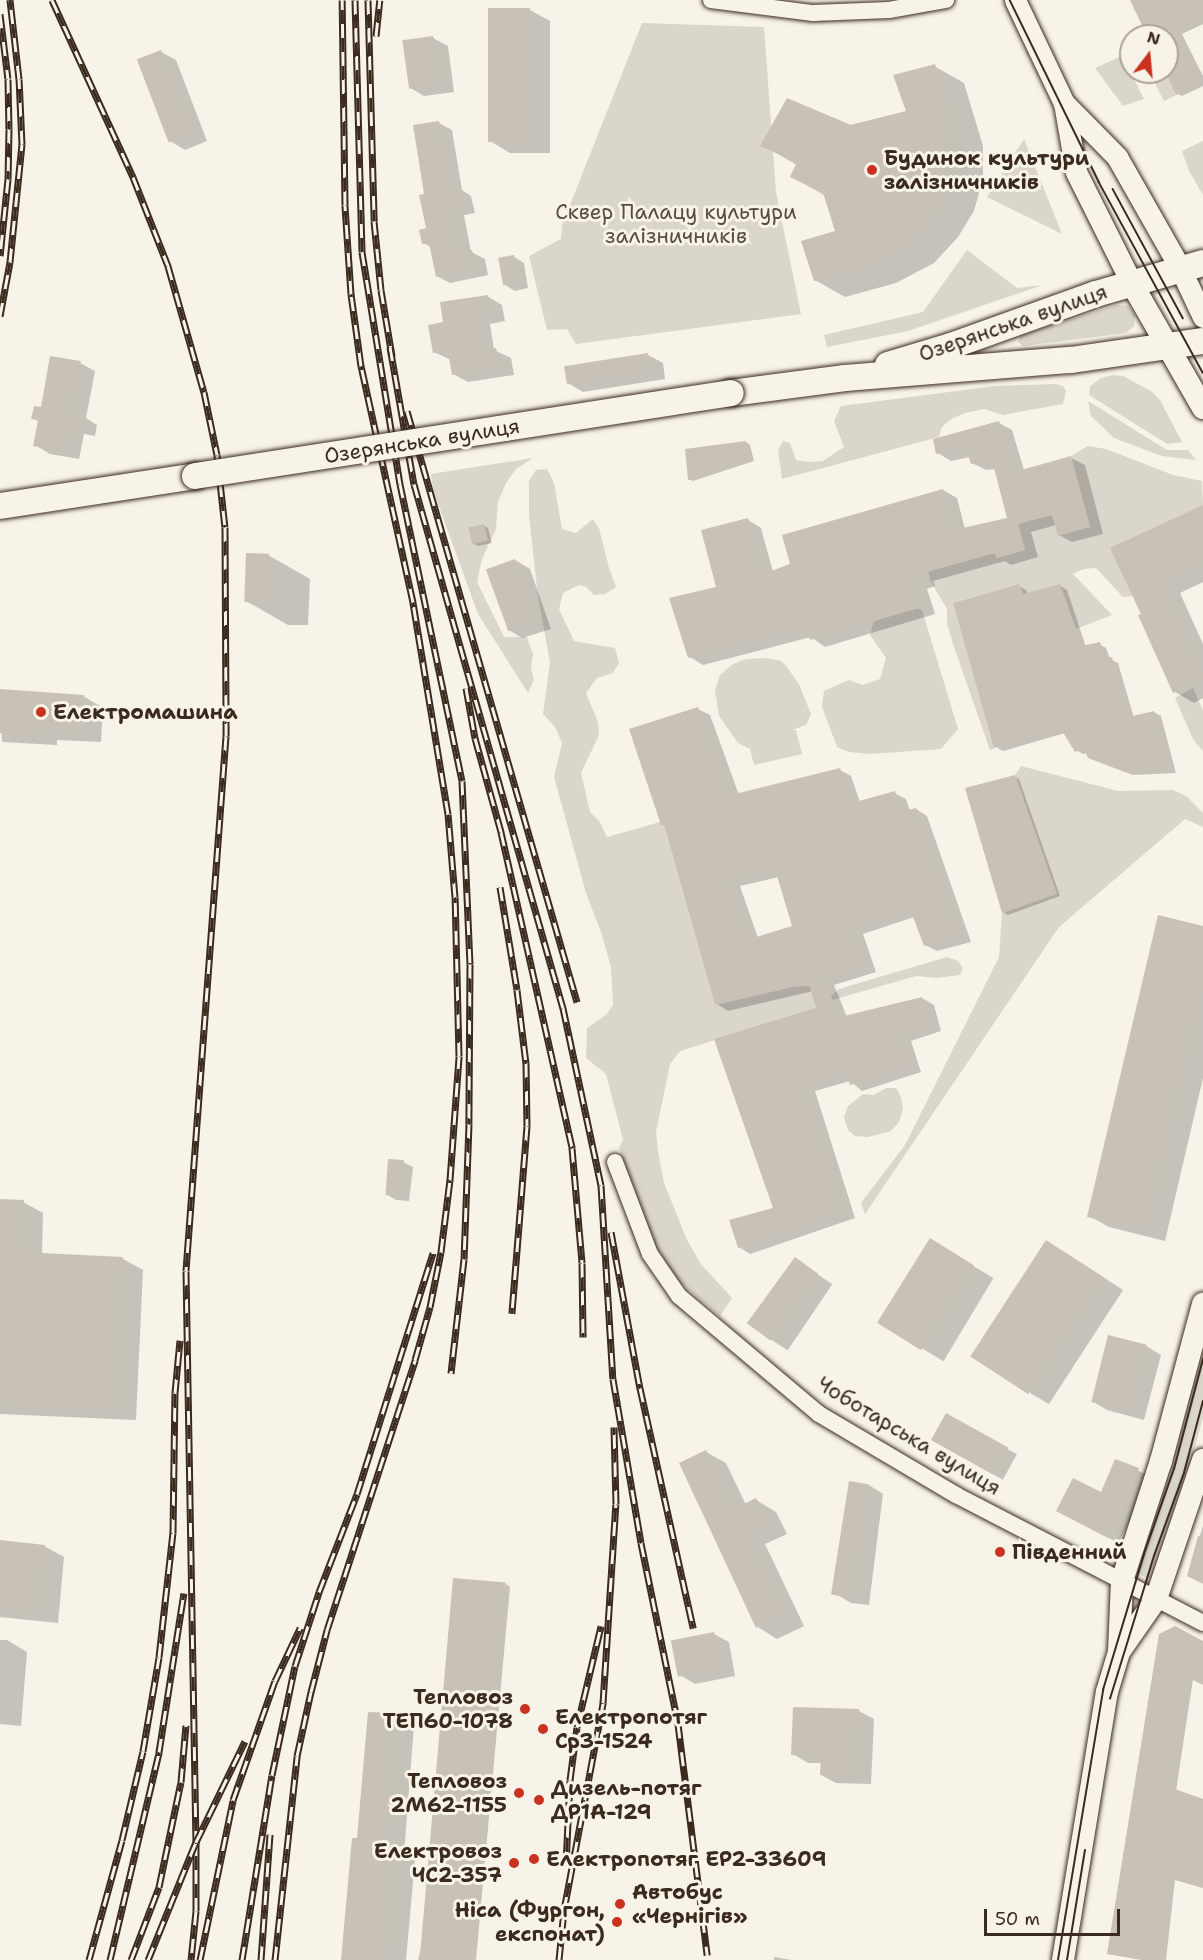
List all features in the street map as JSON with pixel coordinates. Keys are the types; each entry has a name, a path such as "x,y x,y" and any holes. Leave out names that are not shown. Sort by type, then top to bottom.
{"main road":[{"name":"Озерянська вулиця","path":"845,378 951,346 1096,294 1191,266"},
{"path":"1132,284 1203,408"},
{"name":"Озерянська вулиця","path":"0,506 731,393 845,378 980,369 1203,341"},
{"path":"1063,1960 1107,1692 1119,1652 1122,1581 1161,1461 1203,1304"},
{"path":"1119,1652 1155,1599 1203,1460"}],"street":[{"path":"711,0 813,13 889,10 946,0"},
{"path":"1015,0 1064,103 1076,172 1132,284"},
{"path":"1064,103 1117,157 1191,266 1203,317"},
{"name":"Чоботарська вулиця","path":"615,1162 650,1254 679,1296 819,1414 956,1495 1203,1623"}],"green space":[{"name":"Сквер Палацу культури залізничників","path":"642,23 764,27 776,192 801,314 576,344 567,329 547,330 529,256 561,239 562,225"},
{"path":"1119,57 1119,84 1136,84 1144,99 1123,106 1095,68"},
{"path":"1155,84 1171,84 1176,95 1164,101"},
{"path":"1024,139 1062,234 987,197"},
{"path":"1203,141 1203,195 1189,171 1182,151"},
{"path":"967,250 1017,288 1043,285 908,331 827,347 824,335 923,312"},
{"path":"1117,305 1128,306 1135,315 1134,326 1126,333 1023,346 1018,342 1021,335"},
{"path":"1113,375 1123,376 1151,391 1160,400 1182,442 1167,444 1089,395 1090,386 1101,378"},
{"path":"1056,384 1063,386 1066,391 1063,404 1003,415 984,409 965,413 951,419 942,427 939,437 782,479 778,450 783,441 790,443 796,460 809,462 823,461 844,447 834,421 841,406 995,386"},
{"path":"1088,401 1167,450 1188,450 1196,460 1162,456 1114,438 1091,416"},
{"path":"1088,446 1106,449 1173,475 1202,481 1203,505 1133,596 1123,597 1096,568 1084,569 1073,574 1112,615 1076,629 1023,594 1019,584 953,603 995,748 990,750 953,644 947,623 947,609 930,580 928,568 995,553 997,558 1025,550 1018,524 1029,521 1019,490 1044,486 1058,535 1090,527 1071,456"},
{"path":"533,458 516,469 506,483 498,502 496,529 482,559 477,582 504,637 527,637 533,654 531,668 534,680 528,693 478,614 433,490 431,474"},
{"path":"547,469 554,483 562,529 576,533 593,519 599,528 616,587 605,594 594,595 586,587 579,585 563,593 559,609 574,641 615,648 619,663 613,673 597,678 586,693 598,722 599,735 581,773 590,812 600,822 607,837 660,822 664,825 715,1005 793,987 817,985 821,995 815,1009 680,1051 670,1064 656,1132 664,1183 687,1240 701,1264 732,1298 720,1316 678,1281 641,1223 619,1148 623,1140 606,1074 586,1058 587,1028 606,1015 613,1005 611,967 586,893 554,777 562,743 555,727 543,714 550,662 538,597 529,516 529,481 536,470"},
{"path":"916,608 922,610 958,729 941,749 870,754 849,752 837,747 822,707 824,691 849,680 862,685 880,679 886,658 870,635 874,621"},
{"path":"766,658 781,661 786,666 799,684 811,714 806,725 792,730 796,730 802,754 754,765 750,749 738,743 719,716 715,690 720,675 733,664 746,659"},
{"path":"1193,688 1203,710 1203,751 1193,739 1175,698"},
{"path":"1021,766 1118,791 1173,790 1186,796 1203,813 1203,827 1185,819 1059,927 865,1214 861,1203 905,1145 999,957 1002,913 1056,894 1015,775"},
{"path":"947,957 958,961 963,968 960,975 937,978 916,976 829,1001 839,989"},
{"path":"886,1088 896,1088 901,1097 903,1109 899,1122 891,1131 868,1137 855,1136 848,1130 844,1117 848,1106 863,1094 874,1095"},
{"path":"1203,1343 1203,1417 1189,1469 1151,1580 1134,1572"}],"building":[{"path":"1130,0 1203,0 1203,20 1179,32 1179,24 1141,24"},
{"path":"488,8 530,8 530,142 488,142"},
{"path":"1179,32 1203,82 1176,95 1171,84 1179,84"},
{"path":"433,36 440,85 409,89 402,40"},
{"path":"161,50 193,133 169,142 137,59"},
{"name":"Будинок культури залізничників","path":"935,64 954,128 954,162 945,194 929,221 904,246 866,267 814,281 801,241 835,231 823,193 790,177 797,162 760,146 787,98 851,125 906,111 893,75"},
{"path":"439,121 450,188 458,187 462,206 451,208 460,253 472,250 476,268 436,277 429,243 422,244 419,230 426,228 419,195 424,194 413,125"},
{"path":"514,255 519,283 503,285 498,258"},
{"path":"488,295 491,313 476,316 481,350 496,348 500,367 452,375 448,351 433,353 428,325 443,322 440,302"},
{"path":"648,353 651,371 567,384 564,366"},
{"path":"50,356 81,361 71,413 83,415 81,429 69,426 64,452 33,446 38,420 31,419 34,406 41,407"},
{"path":"999,421 1014,472 1071,456 1090,527 1058,536 1052,515 1018,524 1025,550 996,558 995,553 920,574 922,579 914,582 922,607 810,640 805,627 688,658 669,598 716,587 701,530 748,518 763,574 790,564 782,535 943,489 954,530 1007,518 992,460 971,464 966,448 936,454 933,439"},
{"path":"746,441 751,459 688,480 685,449"},
{"path":"1203,505 1203,563 1162,582 1203,673 1203,679 1173,693 1138,615 1141,614 1110,548"},
{"path":"484,524 488,541 472,544 468,528"},
{"path":"246,553 269,554 267,603 244,602"},
{"path":"515,559 538,621 508,632 486,570"},
{"path":"1019,584 1023,594 1060,584 1082,646 1100,642 1105,659 1112,657 1128,717 1154,711 1170,770 1125,772 1088,758 1084,748 1075,752 1061,729 994,748 953,603"},
{"name":"Електромашина","path":"0,689 84,695 81,732 38,729 38,735 0,733"},
{"path":"698,707 731,795 840,768 852,803 895,791 901,812 916,808 960,936 924,946 910,909 853,928 865,966 823,978 840,1017 922,997 931,1025 901,1035 911,1066 850,1085 846,1073 804,1085 844,1212 738,1248 729,1220 773,1208 714,1039 816,1008 809,983 715,1005 664,825 661,825 629,729","holes":["775,869 792,926 750,939 729,880"]},
{"path":"1015,775 1057,894 1002,913 965,788"},
{"path":"1158,915 1203,926 1203,983 1145,1230 1087,1217"},
{"path":"388,1159 404,1160 401,1196 385,1195"},
{"path":"0,1199 24,1200 22,1252 123,1257 117,1410 0,1404"},
{"path":"930,1238 974,1266 921,1350 877,1323"},
{"path":"1046,1240 1104,1278 1028,1394 970,1357"},
{"path":"795,1257 818,1274 770,1340 747,1323"},
{"path":"1108,1335 1147,1345 1130,1412 1091,1402"},
{"path":"946,1413 1008,1447 993,1475 931,1440"},
{"path":"706,1450 734,1509 756,1498 768,1523 746,1533 785,1615 756,1628 679,1463"},
{"path":"1115,1459 1139,1468 1127,1503 1108,1538 1056,1511 1073,1478 1101,1492"},
{"path":"849,1481 869,1484 851,1598 831,1595"},
{"path":"1198,1536 1203,1537 1203,1584 1187,1576"},
{"path":"0,1540 45,1545 38,1613 0,1609"},
{"path":"453,1578 506,1583 473,1960 420,1960"},
{"path":"1175,1626 1203,1641 1203,1685 1189,1678 1172,1788 1203,1799 1203,1888 1171,1878 1162,1960 1146,1960 1107,1954 1159,1634"},
{"path":"714,1632 721,1668 678,1677 671,1640"},
{"path":"793,1707 859,1709 857,1777 820,1775 821,1756 791,1755"},
{"path":"368,1712 394,1713 385,1843 395,1847 385,1960 341,1960 352,1838 357,1838"}],"tram line":[{"path":"1010,0 1099,182 1203,373"},
{"path":"1113,189 1183,318"},
{"path":"1058,1960 1103,1690 1144,1554 1174,1469 1203,1359"},
{"path":"1110,1699 1154,1556 1184,1473 1203,1401"},
{"path":"1067,1960 1085,1850"}],"railway":[{"path":"0,316 10,262 22,144 19,79 10,0"},
{"path":"52,0 133,177 168,266 204,392 217,455 225,527 226,736 186,1271 196,1842 196,1911 191,1960"},
{"path":"275,1960 297,1756 311,1692 327,1630 415,1360 430,1307 441,1252 450,1180 459,1056 455,897 448,814 413,602 361,366 351,294 345,205 342,0"},
{"path":"355,0 362,252 400,484 462,781 470,964 469,1124 464,1259 451,1373"},
{"path":"368,0 374,221 381,290 392,356"},
{"path":"376,36 380,0"},
{"path":"0,14 8,79 9,129 8,179 0,256"},
{"path":"390,347 414,484 563,1008 601,1185 613,1379 641,1543 678,1724 707,1955"},
{"path":"407,411 577,1002"},
{"path":"466,688 475,738 501,832 572,1148 582,1263 583,1337"},
{"path":"500,887 526,1063 527,1126 512,1313"},
{"path":"611,1232 640,1388 693,1628"},
{"path":"242,1960 272,1775 295,1666 319,1592 357,1494 433,1253"},
{"path":"89,1960 122,1840 143,1751 159,1657 173,1533 175,1393 180,1340"},
{"path":"559,1960 564,1910 603,1703 616,1504 614,1427"},
{"path":"110,1960 159,1752 184,1593"},
{"path":"566,1865 570,1780 577,1727 601,1626"},
{"path":"200,1960 233,1800 275,1681 300,1628"},
{"path":"131,1960 159,1887 181,1782 186,1725"},
{"path":"148,1960 196,1842 245,1741"},
{"path":"261,1960 270,1834"}],"place":[{"name":"Будинок культури залізничників","path":"872,170"},
{"name":"Електромашина","path":"41,712"},
{"name":"Південний","path":"1000,1552"},
{"name":"Тепловоз ТЕП60-1078","path":"525,1709"},
{"name":"Електропотяг Ср3-1524","path":"543,1729"},
{"name":"Тепловоз 2М62-1155","path":"519,1793"},
{"name":"Дизель-потяг ДР1А-129","path":"539,1800"},
{"name":"Електропотяг ЕР2-33609","path":"534,1859"},
{"name":"Електровоз ЧС2-357","path":"514,1863"},
{"name":"Автобус «Чернігів»","path":"620,1904"},
{"name":"Ніса (Фургон, експонат)","path":"617,1922"}]}
